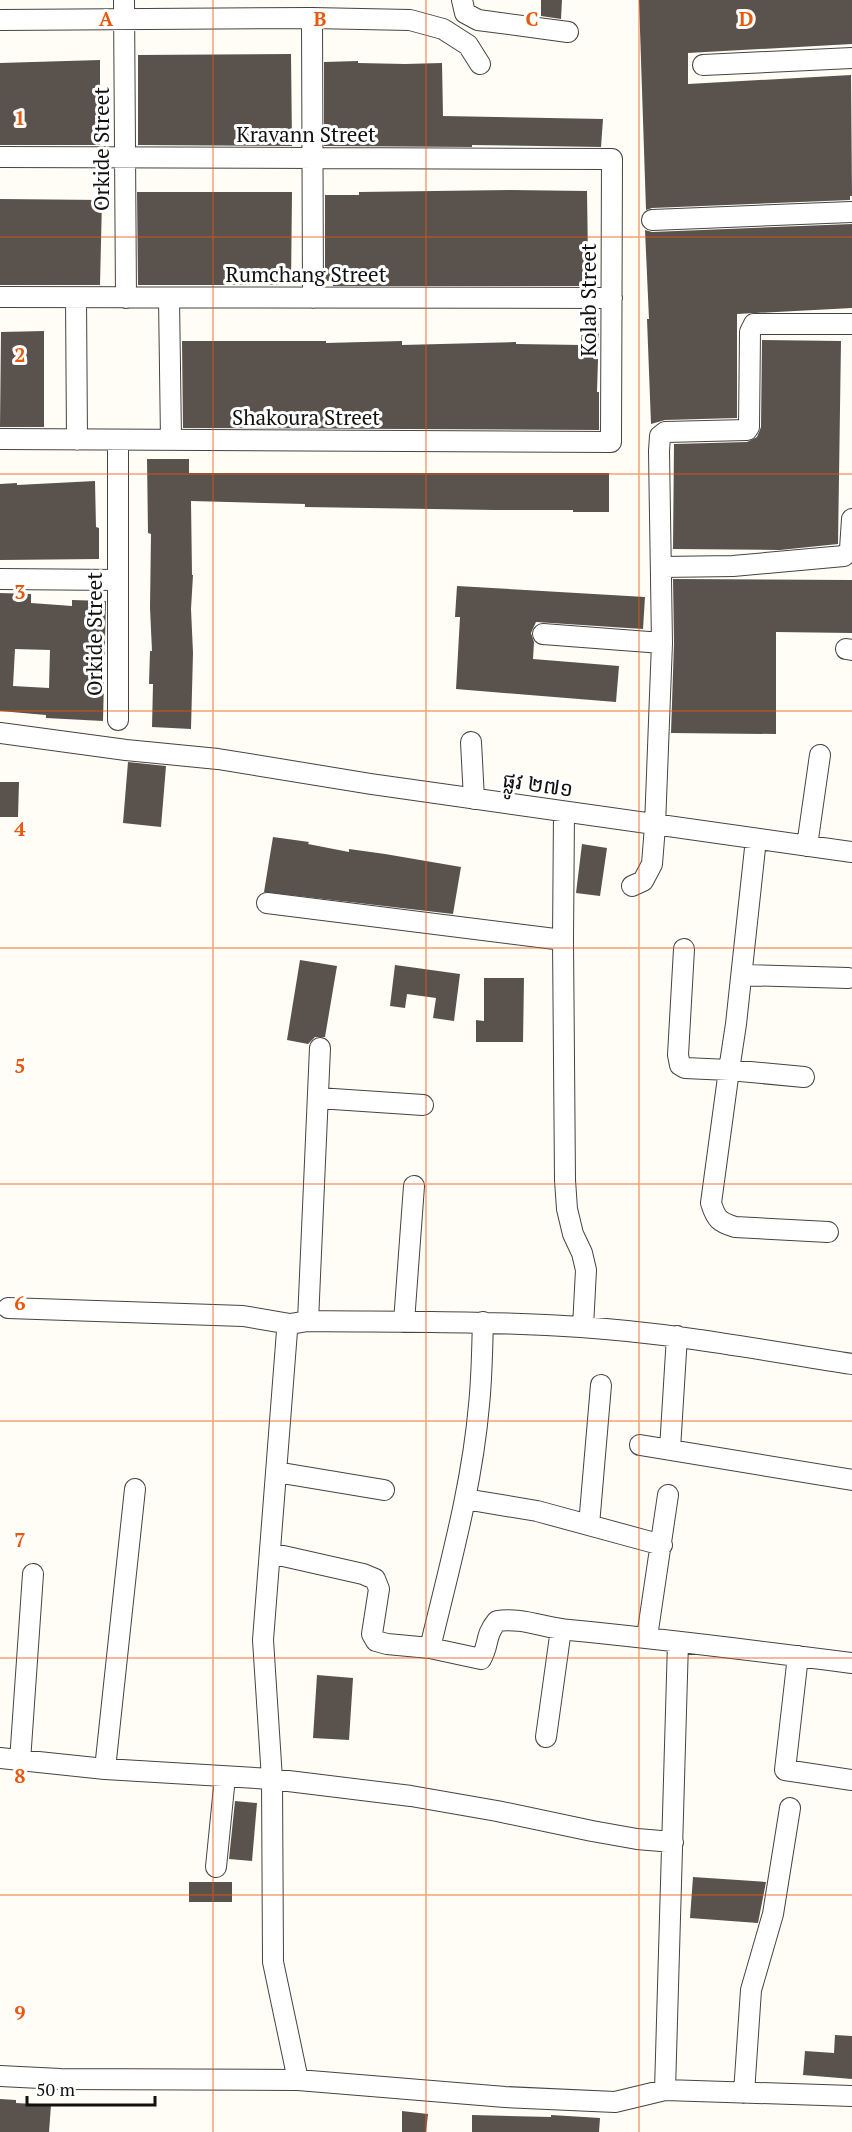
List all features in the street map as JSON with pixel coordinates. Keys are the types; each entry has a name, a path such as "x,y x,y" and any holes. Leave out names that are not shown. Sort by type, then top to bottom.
{"street":[{"path":"462,0 465,13 478,20 568,32"},
{"path":"0,20 124,9 410,20 443,29 468,45 480,64"},
{"name":"Orkide Street","path":"124,9 126,298"},
{"path":"312,18 313,298"},
{"path":"703,65 852,58"},
{"name":"Kravann Street","path":"0,157 612,159"},
{"name":"Kolab Street","path":"611,442 612,159"},
{"path":"652,220 852,212"},
{"name":"Rumchang Street","path":"0,297 612,298"},
{"path":"76,298 77,440"},
{"path":"168,298 171,440"},
{"path":"632,886 643,881 652,864 655,826 662,651 660,436 665,432 747,430 749,427 750,332 754,324 852,324"},
{"name":"Shakoura Street","path":"0,440 611,442"},
{"name":"Orkide Street","path":"118,440 118,720"},
{"path":"662,567 733,566 844,556 850,549 852,519"},
{"path":"0,579 118,580"},
{"path":"543,634 662,651"},
{"name":"ផ្លូវ ២៧១","path":"0,733 126,750 218,759 655,826 852,852"},
{"path":"471,742 474,799"},
{"path":"807,846 820,755"},
{"path":"564,812 565,1180 567,1209 586,1270 583,1327"},
{"path":"756,839 742,975 711,1203 715,1217 735,1227 828,1232"},
{"path":"267,903 563,940"},
{"path":"684,949 678,1055 680,1065 685,1068 804,1077"},
{"path":"742,975 848,978"},
{"path":"299,1322 318,1098 320,1048"},
{"path":"318,1098 423,1106"},
{"path":"404,1322 414,1186"},
{"path":"8,1308 243,1316 299,1322 483,1322 583,1327 676,1336 852,1364"},
{"path":"298,2080 273,1962 272,1779 263,1640 287,1330 299,1322"},
{"path":"430,1648 465,1499 479,1405 483,1322"},
{"path":"670,1449 676,1336"},
{"path":"590,1525 601,1385"},
{"path":"640,1445 852,1480"},
{"path":"276,1472 384,1490"},
{"path":"105,1770 135,1489"},
{"path":"647,1637 668,1495"},
{"path":"465,1499 537,1511 662,1545"},
{"path":"270,1553 363,1574 375,1579 379,1589 372,1634 376,1641 387,1644 430,1648 481,1659 487,1649 488,1632 497,1621 510,1619 561,1629 647,1637 852,1663"},
{"path":"20,1761 33,1574"},
{"path":"546,1737 561,1629"},
{"path":"665,2090 678,1642"},
{"path":"798,1656 785,1770 852,1780"},
{"path":"0,1758 105,1770 272,1779 411,1796 592,1831 673,1842"},
{"path":"216,1867 225,1777"},
{"path":"744,2093 751,1990 773,1914 790,1808"},
{"path":"0,2076 60,2079 298,2080 505,2097 615,2102 665,2090 852,2096"}],"building":[{"path":"541,0 562,0 561,19 541,16"},
{"path":"639,0 852,0 852,44 688,53 688,84 851,75 852,196 850,200 646,210"},
{"path":"291,54 292,146 138,145 138,55"},
{"path":"100,60 100,145 0,145 0,63"},
{"path":"358,61 358,63 442,63 443,116 603,119 601,147 324,146 324,62"},
{"path":"587,191 588,259 594,259 594,286 333,286 333,281 325,281 325,195 359,195 359,192"},
{"path":"137,192 292,192 291,285 138,285"},
{"path":"0,199 102,200 100,285 0,285"},
{"path":"852,224 852,308 737,314 737,418 665,420 651,424 645,230 652,232"},
{"path":"582,326 599,326 597,392 599,392 599,430 183,428 182,341 326,341 326,343 402,341 402,345 516,342 516,344 581,345"},
{"path":"44,331 44,427 0,427 1,332"},
{"path":"762,340 841,341 838,544 780,550 673,549 674,444 747,442 757,437 761,427"},
{"path":"147,459 189,459 189,473 609,473 609,512 305,507 305,504 191,501 193,653 191,729 152,727 153,684 149,684 150,651 152,651 151,534 148,533"},
{"path":"95,481 99,559 0,560 0,484"},
{"path":"673,579 852,580 852,633 776,632 776,734 671,733 674,643"},
{"path":"457,586 645,597 643,629 536,622 531,633 534,642 533,659 619,666 616,702 456,689 460,617 455,617"},
{"path":"0,593 31,594 31,603 72,606 72,600 106,601 103,721 46,718 46,715 0,711","holes":["15,649 50,650 49,688 13,686"]},
{"path":"128,762 166,766 161,827 123,823"},
{"path":"0,782 19,782 18,817 0,817"},
{"path":"273,837 309,842 308,844 349,852 349,849 461,867 453,914 264,892"},
{"path":"582,844 607,848 600,896 576,893"},
{"path":"300,960 337,966 325,1037 315,1037 308,1044 287,1040"},
{"path":"395,965 460,974 454,1021 433,1018 436,998 407,994 405,1008 390,1006"},
{"path":"484,978 524,978 523,1042 476,1042 476,1020 484,1021"},
{"path":"317,1675 353,1678 349,1740 313,1738"},
{"path":"235,1801 257,1803 252,1861 229,1859"},
{"path":"693,1877 766,1882 758,1923 690,1918"},
{"path":"189,1882 232,1882 232,1902 189,1902"},
{"path":"835,2035 852,2036 852,2079 803,2075 805,2051 834,2053"},
{"path":"0,2099 16,2100 16,2103 51,2105 49,2132 0,2132"},
{"path":"402,2111 428,2114 426,2132 402,2132"},
{"path":"472,2115 551,2117 551,2115 600,2118 599,2132 472,2132"}]}
